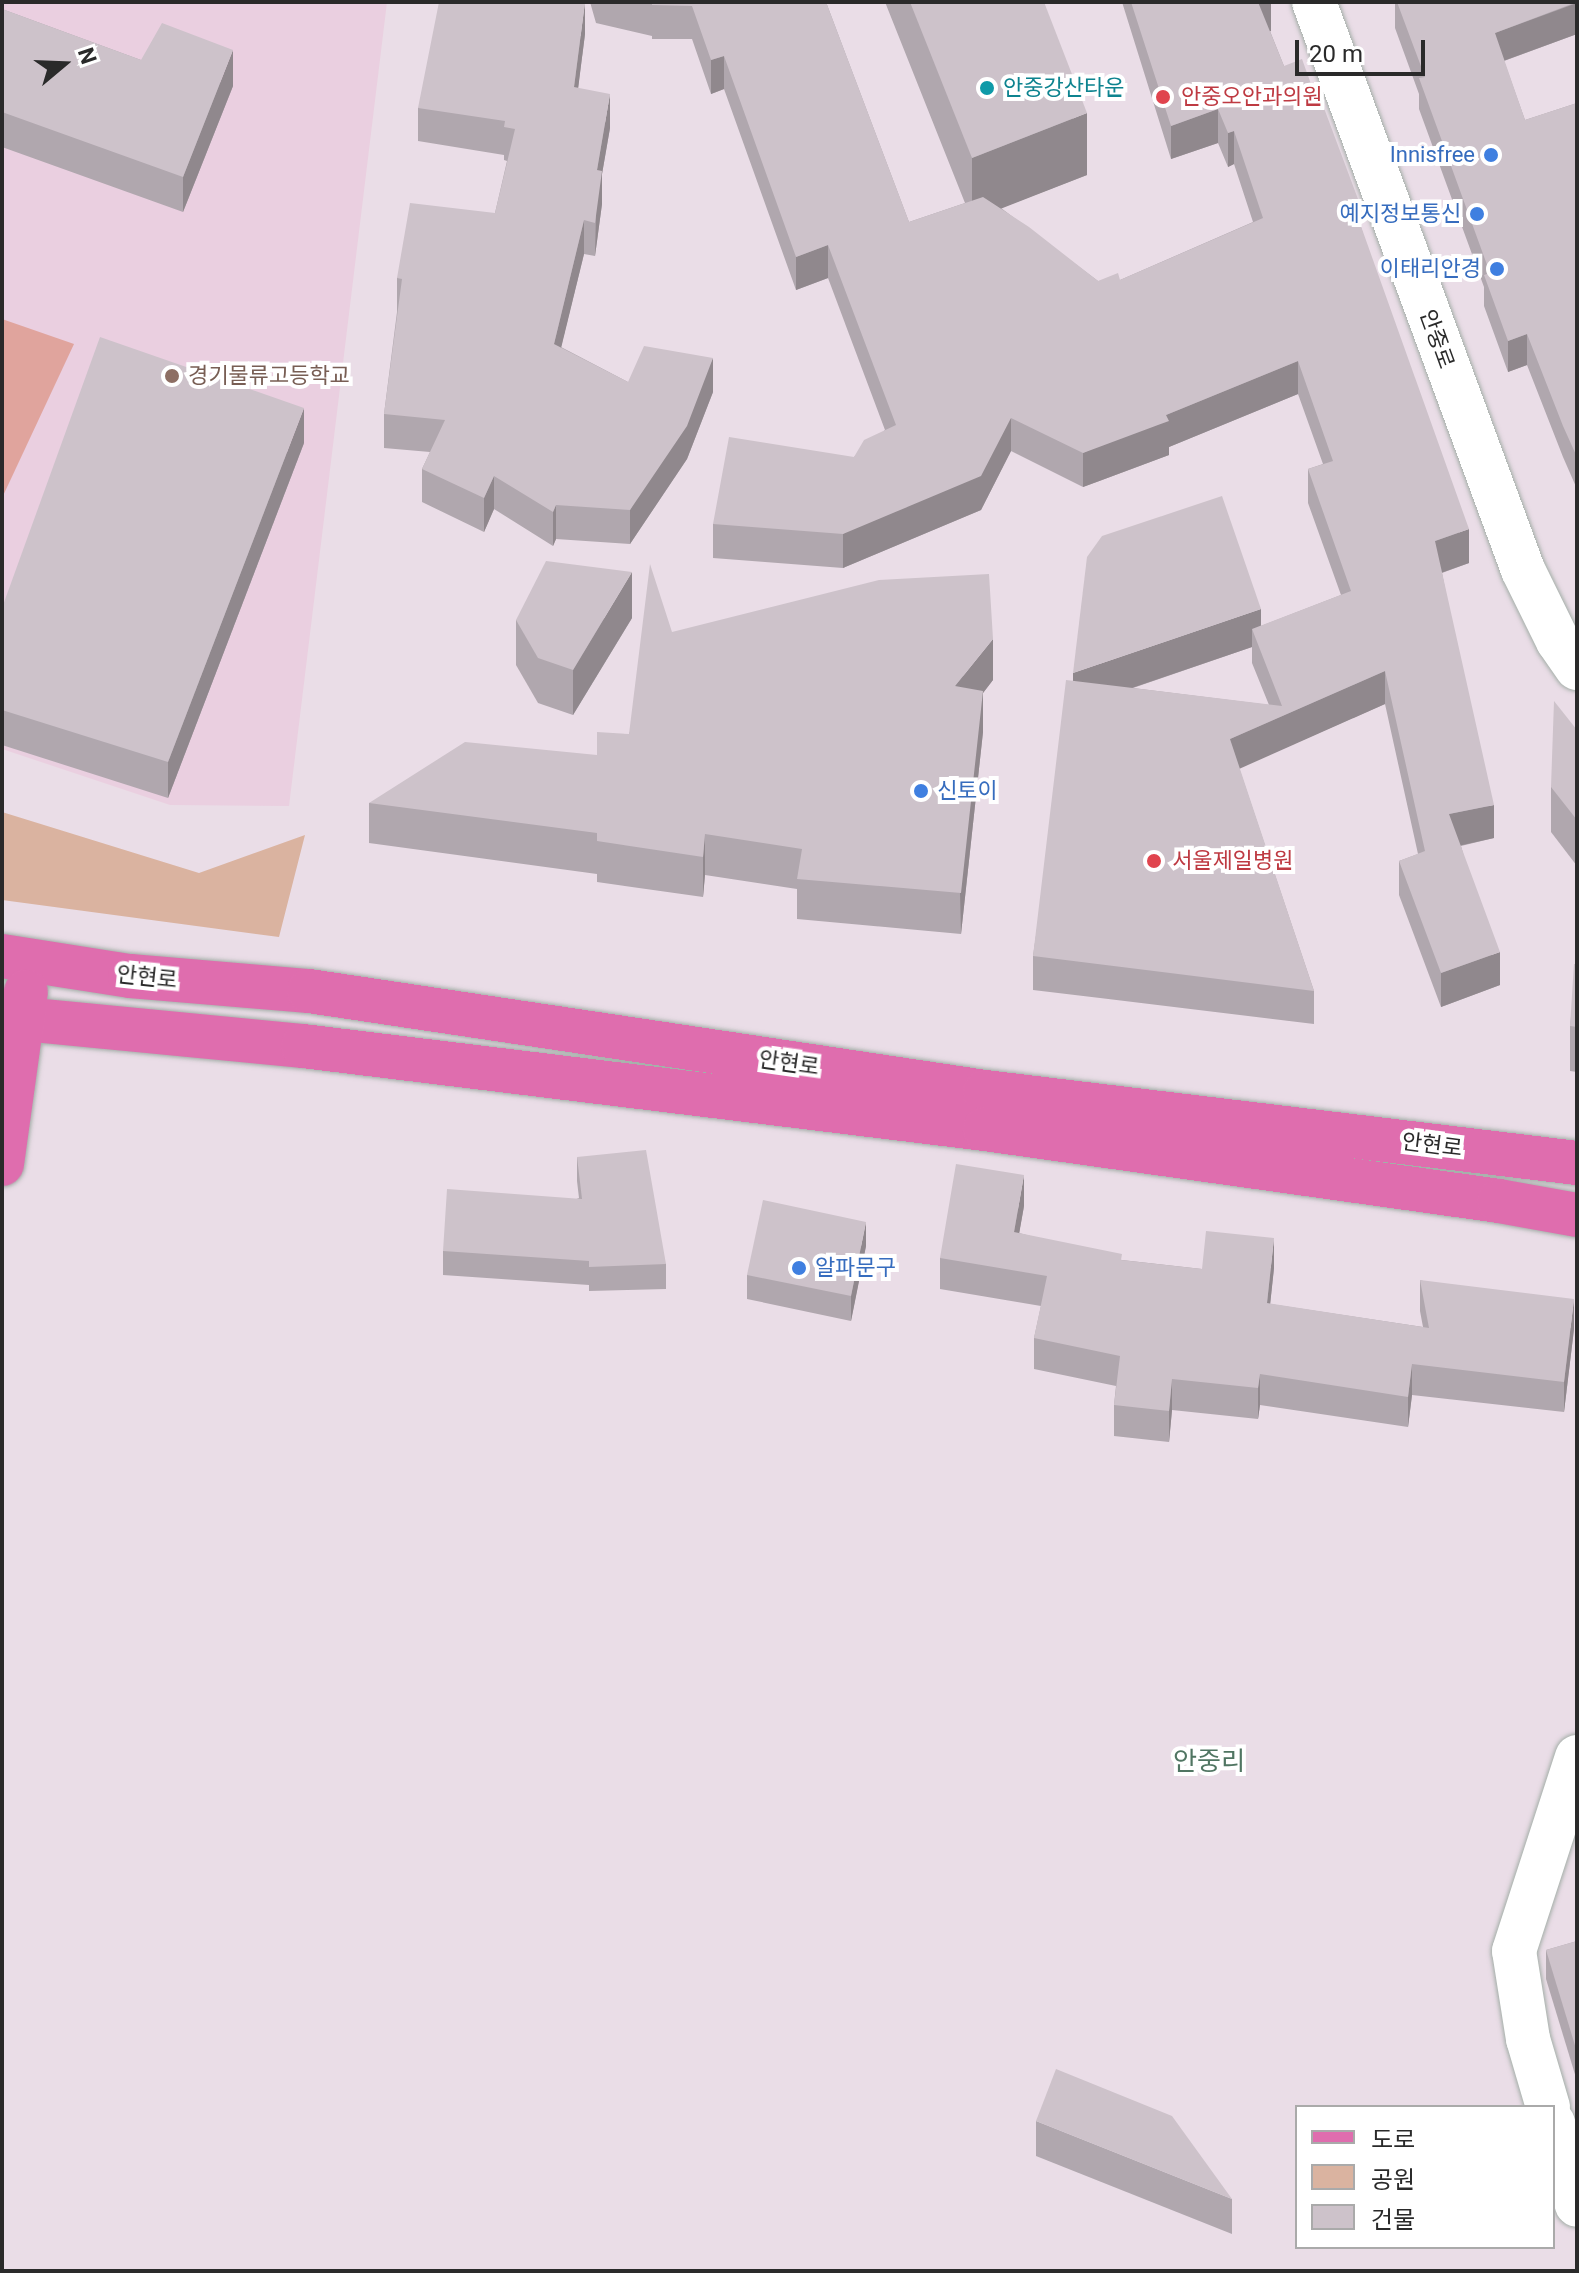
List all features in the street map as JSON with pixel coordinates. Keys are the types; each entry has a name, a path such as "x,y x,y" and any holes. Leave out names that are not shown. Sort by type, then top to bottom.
{"main road":[{"path":"2,1164 15,958"},
{"name":"안현로","path":"15,958 130,976 309,991 985,1092 1577,1163"},
{"name":"안현로","path":"13,1018 303,1046 985,1129 1499,1201 1577,1215"}],"street":[{"name":"안중로","path":"1314,2 1523,570 1558,641 1577,668"},
{"path":"1547,2105 1528,2039 1514,1951 1577,1757"},
{"path":"1555,2130 1577,2205"}],"shaded area":[{"name":"경기물류고등학교","path":"2,2 387,2 289,806 170,805 2,749"},
{"path":"2,319 74,344 2,498"}],"green space":[{"path":"2,812 199,873 305,835 279,937 2,900"}],"building":[{"path":"439,2 585,2 574,87 610,94 597,170 602,171 595,223 584,220 554,344 628,382 644,346 713,358 687,426 630,510 556,505 553,512 494,476 484,498 422,469 445,420 384,414 402,279 397,278 410,203 495,213 515,129 504,127 505,121 418,108"},
{"path":"652,2 826,2 909,222 983,197 1029,227 1098,281 1118,273 1120,280 1263,218 1234,131 1228,133 1218,109 1171,126 1131,2 1258,2 1284,66 1302,59 1320,109 1324,108 1358,199 1352,201 1469,529 1435,541 1494,805 1449,814 1500,952 1441,973 1399,861 1425,851 1385,671 1230,739 1314,991 1033,956 1066,680 1282,706 1252,629 1351,591 1308,469 1333,461 1298,361 1166,415 1169,421 1083,453 1011,418 981,476 843,534 713,524 729,437 854,457 864,440 896,425 828,245 796,257 724,56 711,60 692,6 652,5"},
{"path":"910,2 1044,2 1087,113 972,158"},
{"path":"1397,2 1577,2 1495,33 1525,120 1577,103 1577,457 1527,334 1508,341 1484,275 1490,273 1419,78 1425,77"},
{"path":"2,9 141,60 162,23 233,50 183,177 2,112"},
{"path":"100,337 304,408 168,762 2,710 2,608"},
{"path":"1222,496 1261,609 1073,673 1087,557 1102,536"},
{"path":"546,561 632,572 573,670 538,658 516,620"},
{"path":"650,564 672,632 879,580 989,574 993,639 955,686 983,691 961,893 797,879 802,849 705,834 703,857 597,841 597,833 369,803 465,742 597,755 597,732 629,734"},
{"path":"1554,701 1577,730 1577,820 1551,787"},
{"path":"1574,964 1577,964 1577,1027 1570,1026"},
{"path":"646,1150 666,1264 589,1267 589,1261 443,1251 447,1189 582,1199 577,1157"},
{"path":"956,1164 1024,1175 1014,1232 1122,1254 1121,1260 1202,1269 1206,1231 1274,1238 1267,1303 1429,1328 1420,1280 1574,1299 1564,1382 1412,1364 1408,1397 1260,1374 1258,1388 1172,1379 1169,1411 1114,1405 1120,1356 1034,1338 1047,1276 940,1258"},
{"path":"763,1200 866,1222 851,1296 747,1275"},
{"path":"1577,1941 1577,2052 1546,1950"},
{"path":"1056,2069 1172,2116 1232,2199 1036,2121"}],"place":[{"name":"안중강산타운","path":"987,88"},
{"name":"안중오안과의원","path":"1163,97"},
{"name":"Innisfree","path":"1491,155"},
{"name":"예지정보통신","path":"1477,214"},
{"name":"이태리안경","path":"1497,269"},
{"name":"경기물류고등학교","path":"172,376"},
{"name":"신토이","path":"921,791"},
{"name":"서울제일병원","path":"1154,861"},
{"name":"알파문구","path":"799,1268"}],"district":[{"name":"안중리","path":"1209,1762"}]}
